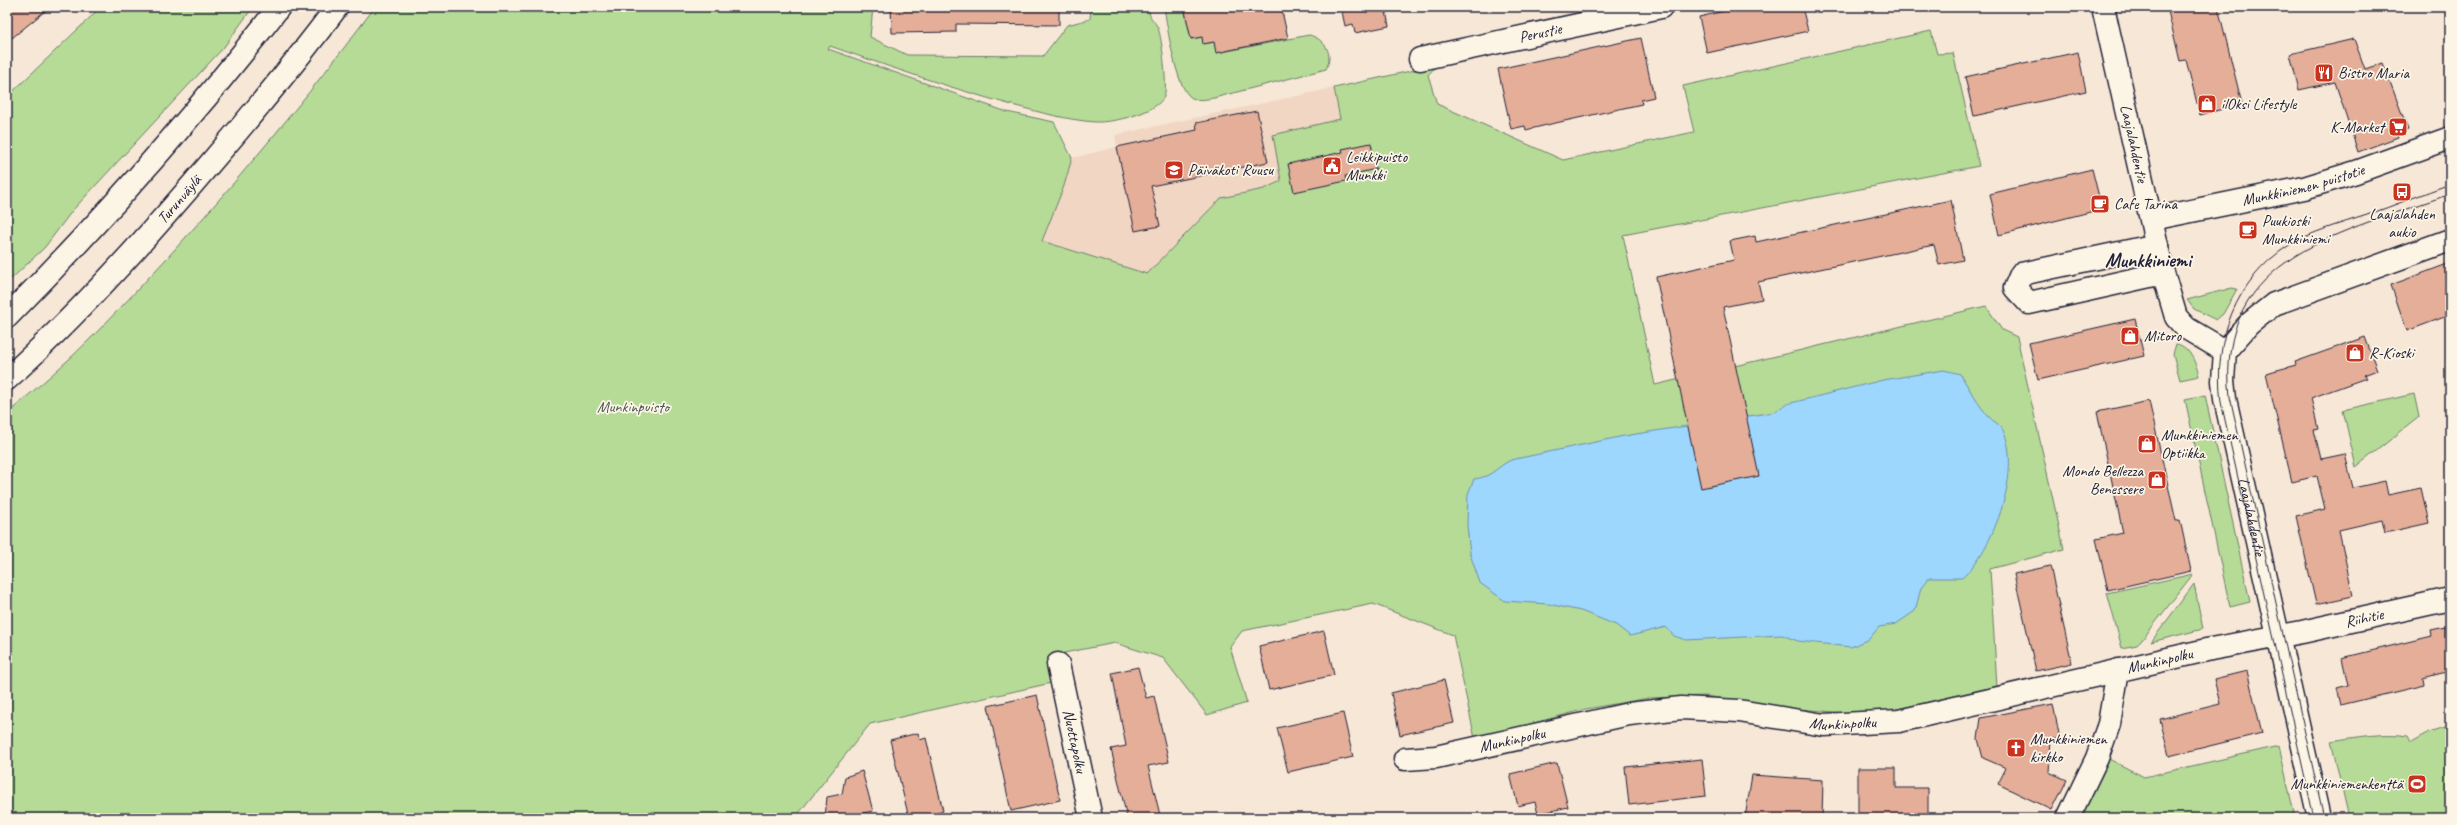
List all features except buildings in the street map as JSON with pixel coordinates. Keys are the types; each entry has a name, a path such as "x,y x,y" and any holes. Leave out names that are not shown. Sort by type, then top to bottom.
{"main road":[{"path":"7,317 73,250 145,171 216,88 279,7"},
{"name":"Turunväylä","path":"7,380 105,282 178,202 337,7"},
{"name":"Perustie","path":"1420,59 1661,7"},
{"name":"Laajalahdentie","path":"2103,7 2157,245 2176,317 2186,328 2225,351 2223,381 2225,399 2319,818"},
{"name":"Munkkiniemen puistotie","path":"2152,219 2304,188 2356,172 2450,138"},
{"path":"2225,351 2248,324 2274,304 2450,240"},
{"path":"2157,245 2021,274 2016,288 2029,303 2164,273"},
{"name":"Riihitie","path":"2278,636 2450,599"},
{"name":"Munkinpolku","path":"1405,759 1436,757 1629,714 1681,708 1739,711 1824,725 1899,721 2118,670 2278,636"},
{"name":"Nuottapolku","path":"1058,664 1091,818"},
{"path":"2068,818 2097,758 2109,724 2118,670"}],"shaded area":[{"name":"Päiväkoti Ruusu","path":"1334,88 1340,119 1281,181 1264,189 1221,198 1147,274 1042,241 1064,186 1072,158 1117,147 1115,135"}],"green space":[{"path":"101,7 253,7 224,47 72,211 45,247 7,283 7,97"},
{"name":"Munkinpuisto","path":"375,7 873,7 870,37 907,55 1043,56 1067,25 1090,19 1091,7 1149,7 1151,17 1158,28 1161,42 1165,74 1164,97 1152,108 1133,116 1112,121 1085,121 1064,118 1032,110 943,84 830,46 828,49 1007,112 1054,122 1072,158 1064,186 1042,241 1147,274 1221,198 1264,189 1281,181 1273,135 1340,119 1334,88 1437,65 1428,75 1437,104 1563,160 1694,132 1683,86 1931,31 1937,54 1953,53 1979,166 1623,235 1655,385 1986,306 2002,330 2017,337 2064,549 1990,569 1997,687 1870,715 1775,707 1706,696 1649,698 1586,709 1475,739 1453,635 1373,604 1242,631 1230,647 1247,703 1207,715 1163,658 1115,643 1064,653 1051,683 870,724 795,818 661,818 653,811 646,818 7,818 7,414 84,345 132,296 205,216 275,134"},
{"path":"1164,7 1184,7 1191,39 1202,37 1204,44 1214,42 1217,53 1309,35 1315,37 1324,44 1328,53 1329,58 1326,69 1214,98 1200,100 1192,98 1186,93 1177,70"},
{"path":"2232,288 2237,289 2223,314 2216,320 2194,309 2187,300"},
{"path":"2176,344 2185,348 2192,356 2199,376 2180,380 2173,354"},
{"path":"2414,394 2419,417 2356,467 2343,410"},
{"path":"2205,395 2250,602 2230,607 2185,399"},
{"path":"2193,574 2142,640 2137,645 2122,648 2107,593"},
{"path":"2194,584 2203,629 2151,642"},
{"path":"2450,726 2450,818 2349,818 2331,741 2370,736 2400,735 2409,736 2412,742 2426,734"},
{"path":"2279,746 2295,818 2077,818 2105,757 2144,777"}],"water":[{"path":"1944,370 1960,374 1977,402 1990,418 2001,427 2007,443 2009,463 2007,484 2002,507 1985,548 1974,565 1962,578 1929,578 1921,588 1915,611 1896,624 1879,627 1869,639 1851,647 1798,641 1782,635 1686,640 1674,636 1666,627 1630,636 1616,625 1581,611 1548,604 1505,601 1480,583 1470,554 1467,525 1468,494 1474,479 1490,474 1511,460 1624,436 1774,412 1787,404 1883,380"}],"tram line":[{"path":"2314,818 2221,402 2219,379 2225,335 2241,294 2254,276 2270,260 2288,246 2316,232 2450,184"},
{"path":"2324,818 2230,397 2231,349 2243,310 2265,280 2295,256 2330,237 2450,194"}],"place":[{"name":"Bistro Maria","path":"2324,73"},
{"name":"ilOksi Lifestyle","path":"2207,104"},
{"name":"K-Market","path":"2398,127"},
{"name":"Leikkipuisto Munkki","path":"1332,166"},
{"name":"Päiväkoti Ruusu","path":"1174,170"},
{"name":"Laajalahden aukio","path":"2402,192"},
{"name":"Cafe Tarina","path":"2100,204"},
{"name":"Puukioski Munkkiniemi","path":"2248,230"},
{"name":"Mitoro","path":"2130,336"},
{"name":"R-Kioski","path":"2355,353"},
{"name":"Munkkiniemen Optiikka","path":"2147,444"},
{"name":"Mondo Bellezza Benessere","path":"2157,480"},
{"name":"Munkkiniemen kirkko","path":"2016,748"},
{"name":"Munkkiniemenkenttä","path":"2417,784"}],"district":[{"name":"Munkkiniemi","path":"2148,260"}]}
